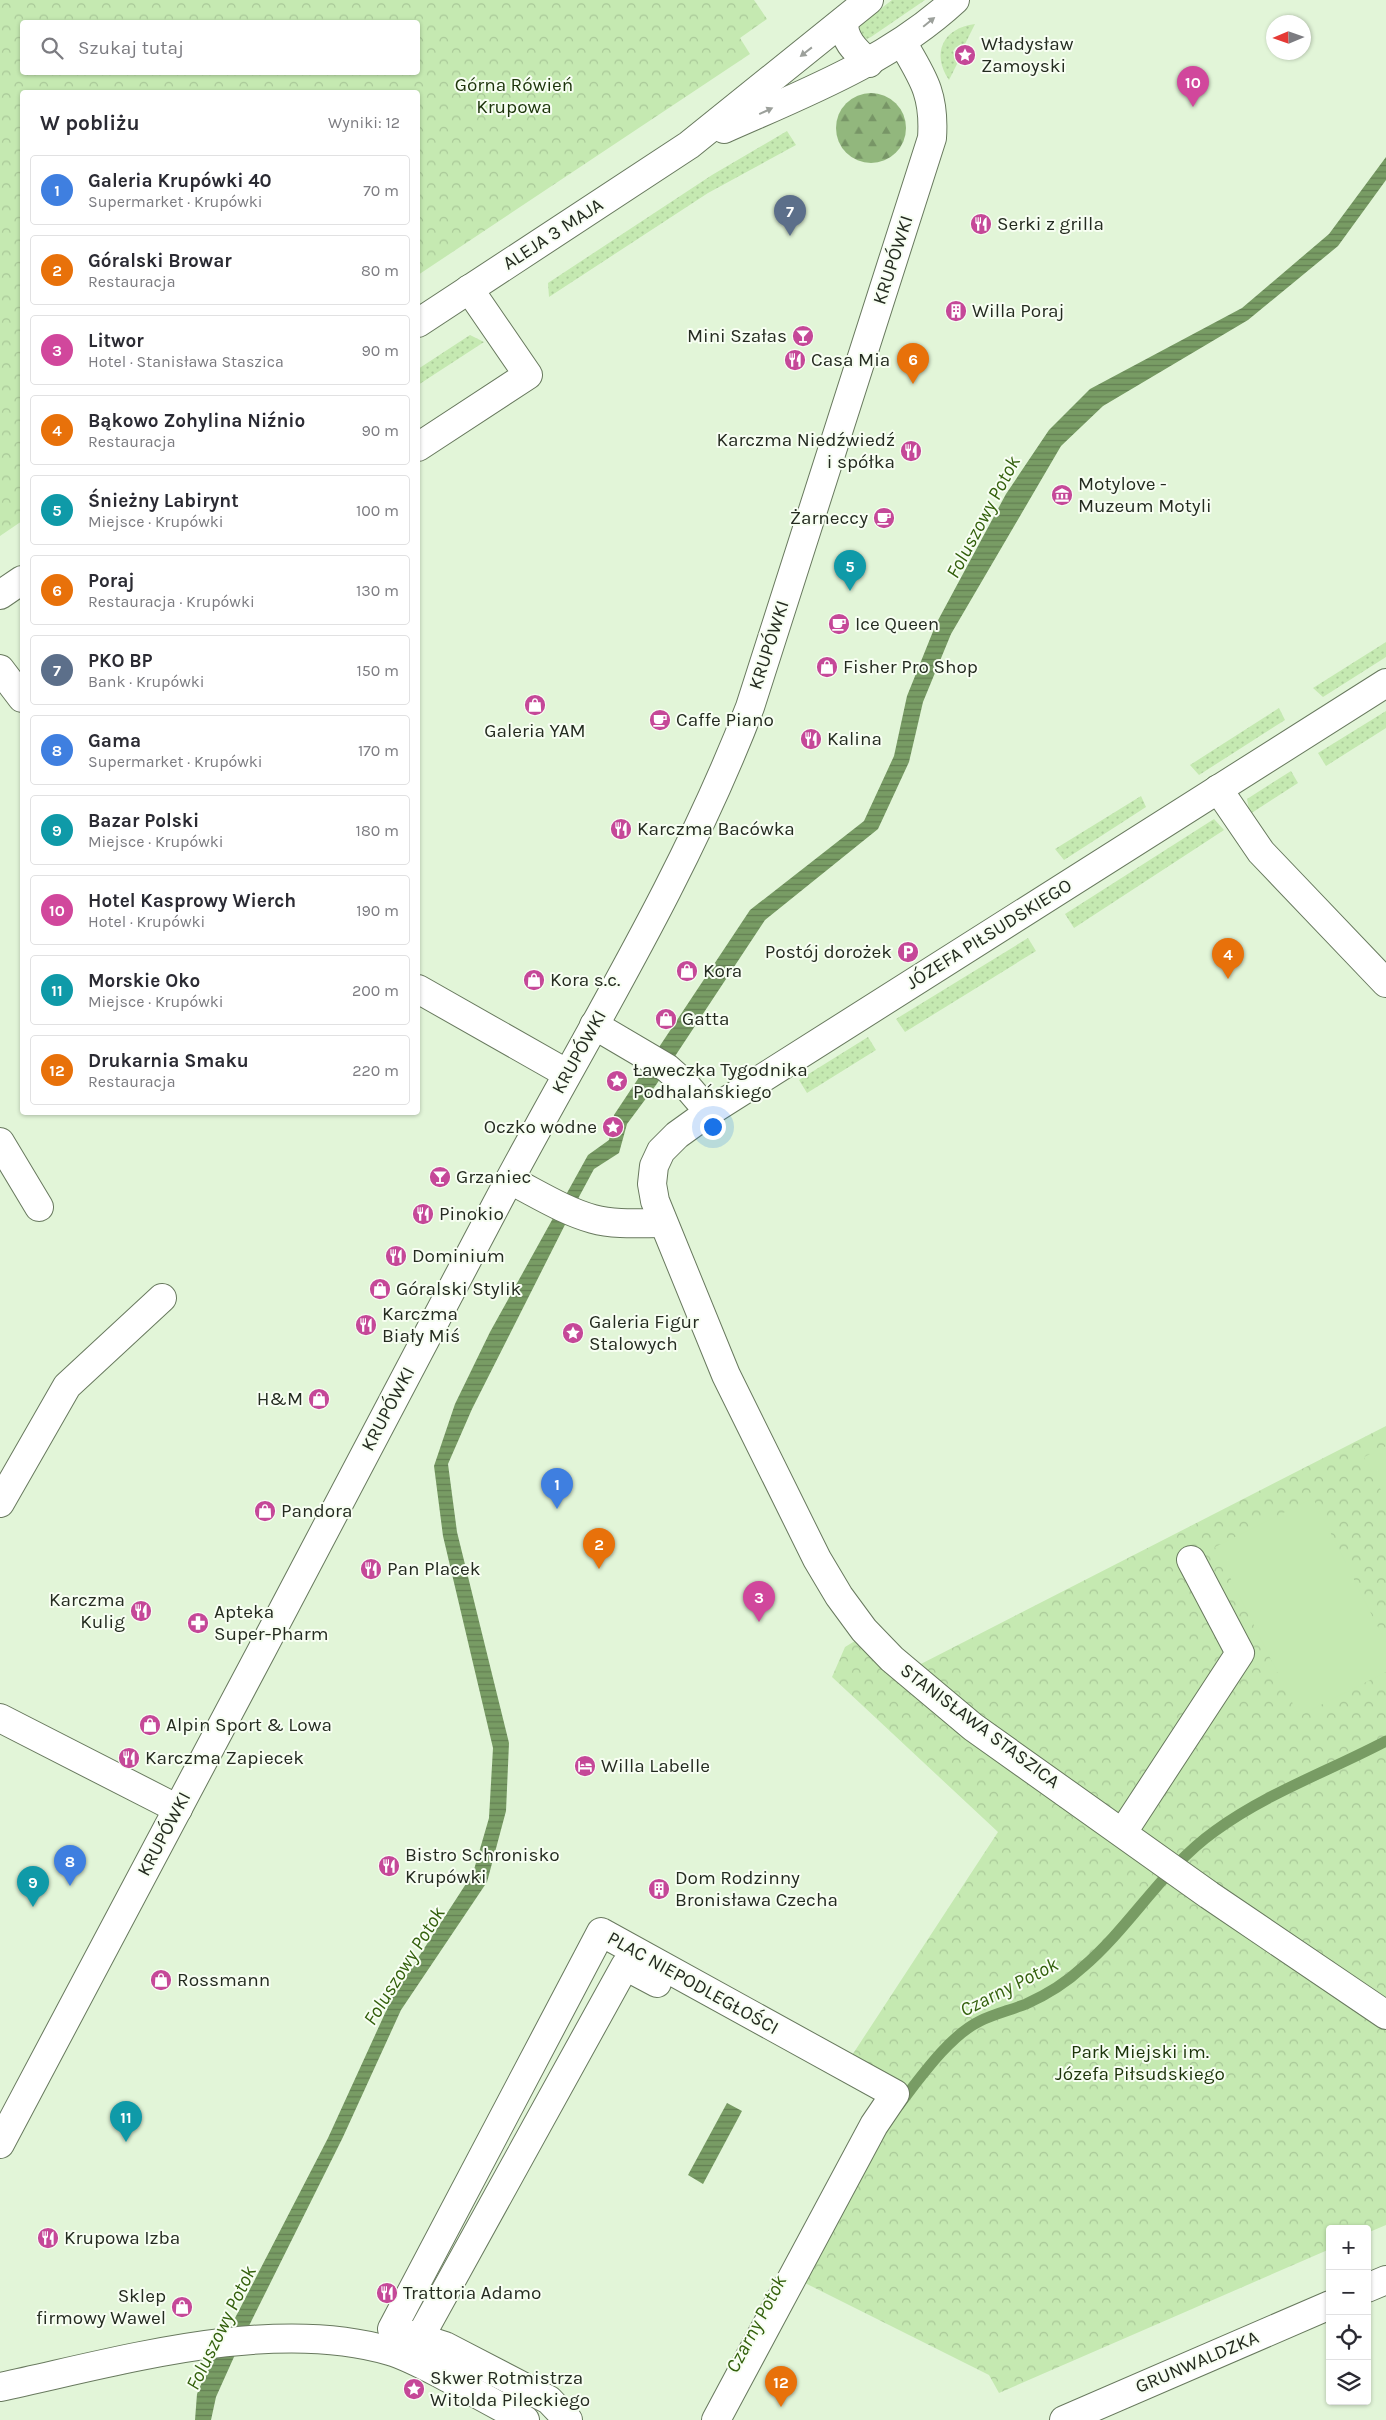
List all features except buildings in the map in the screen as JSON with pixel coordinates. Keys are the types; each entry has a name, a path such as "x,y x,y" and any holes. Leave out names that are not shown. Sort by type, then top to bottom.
{"street":[{"path":"869,0 844,21 843,32 853,47 869,63 902,42 955,0"},
{"name":"ALEJA 3 MAJA","path":"420,322 689,145 844,21"},
{"name":"KRUPÓWKI","path":"0,2144 566,1074 695,835 725,771 750,707 932,138 931,100 924,80 902,42"},
{"name":"ALEJA 3 MAJA","path":"689,145 869,63"},
{"path":"420,446 528,375 469,289"},
{"path":"0,595 20,581"},
{"path":"0,669 20,695"},
{"name":"JÓZEFA PIŁSUDSKIEGO","path":"662,1223 652,1184 654,1166 661,1151 671,1140 709,1112 1386,683"},
{"path":"1218,789 1261,852 1386,984"},
{"path":"420,989 566,1074"},
{"path":"594,1025 667,1068 685,1084 709,1112"},
{"path":"0,1142 39,1207"},
{"path":"510,1180 576,1214 595,1220 662,1223"},
{"name":"STANISŁAWA STASZICA","path":"662,1223 726,1375 817,1559 839,1596 864,1630 892,1660 973,1727 1188,1879 1386,2015"},
{"path":"0,1503 67,1386 162,1298"},
{"path":"1123,1832 1240,1653 1190,1560"},
{"path":"0,1718 178,1809"},
{"name":"PLAC NIEPODLEGŁOŚCI","path":"568,2420 549,2400 445,2346 414,2348 392,2329 396,2318 601,1932 895,2094 870,2133 716,2420"},
{"path":"414,2348 625,1966 853,2090"},
{"path":"1371,2286 1386,2280"},
{"name":"GRUNWALDZKA","path":"1064,2420 1326,2307"},
{"path":"0,2387 165,2352 206,2346 281,2339 334,2341 379,2348 414,2348 524,2420"}],"green space":[{"name":"Górna Rówień Krupowa","path":"0,0 754,0 767,19 740,38 750,54 420,274 420,90 20,90 20,522 0,536"},
{"path":"892,0 925,0 867,39 858,33 861,24"},
{"path":"975,24 965,44 956,47 953,51 957,64 949,80 941,60 943,43 955,31 964,26"},
{"path":"871,93 884,96 896,103 903,115 906,128 903,141 896,153 884,160 871,163 858,160 846,153 839,141 836,128 839,115 846,103 858,96"},
{"path":"787,131 796,145 708,193 549,297 548,283 712,175"},
{"path":"470,335 484,342 420,384 420,368"},
{"path":"1386,642 1386,657 1323,697 1313,688"},
{"path":"1279,708 1285,720 1199,775 1190,765"},
{"path":"1386,711 1386,728 1326,766 1318,753"},
{"path":"1291,771 1298,783 1250,814 1247,799"},
{"path":"1141,796 1146,807 1064,860 1055,849"},
{"path":"1214,819 1224,830 1074,928 1065,914"},
{"path":"1028,938 1036,951 905,1032 896,1019"},
{"path":"868,1037 876,1050 807,1093 799,1080"},
{"name":"Park Miejski im. Józefa Piłsudskiego","path":"1386,1426 1386,2225 1371,2231 1371,2225 1326,2225 1326,2251 999,2393 989,2375 793,2277 895,2095 845,2066 998,1832 832,1677 845,1647 878,1627 915,1667"},
{"path":"1386,1446 1386,1500 1364,1457"},
{"path":"1313,1498 1386,1643 1386,1672 1299,1716 1215,1547"}],"shaded area":[{"path":"1386,157 1386,180 1338,246 1248,320 1103,406 1061,446 951,634 923,702 909,762 878,829 765,920 656,1085 627,1124 619,1153 594,1169 580,1195 472,1409 448,1464 457,1532 509,1743 506,1811 487,1882 401,2010 343,2137 238,2348 216,2397 211,2420 195,2420 197,2394 202,2382 328,2138 392,1998 473,1873 489,1818 493,1748 443,1536 434,1466 455,1404 490,1332 588,1155 609,1140 614,1115 750,910 864,821 894,756 907,696 936,624 1006,494 1049,430 1090,389 1242,308 1329,234"},
{"path":"727,2103 742,2111 703,2184 688,2175"}],"waterway":[{"name":"Czarny Potok","path":"899,2105 936,2058 968,2028 980,2021 1034,2000 1056,1988 1077,1973 1117,1934 1179,1862 1215,1831 1256,1805 1386,1741"}],"place":[{"name":"Władysław Zamoyski","path":"965,55"},
{"name":"Hotel Kasprowy Wierch","path":"1193,107"},
{"name":"Serki z grilla","path":"981,224"},
{"name":"PKO BP","path":"790,236"},
{"name":"Willa Poraj","path":"956,311"},
{"name":"Mini Szałas","path":"803,336"},
{"name":"Casa Mia","path":"795,360"},
{"name":"Poraj","path":"913,384"},
{"name":"Karczma Niedźwiedź i spółka","path":"911,451"},
{"name":"Motylove - Muzeum Motyli","path":"1062,495"},
{"name":"Żarneccy","path":"884,518"},
{"name":"Śnieżny Labirynt","path":"850,591"},
{"name":"Ice Queen","path":"839,624"},
{"name":"Fisher Pro Shop","path":"827,667"},
{"name":"Galeria YAM","path":"535,705"},
{"name":"Caffe Piano","path":"660,720"},
{"name":"Kalina","path":"811,739"},
{"name":"Karczma Bacówka","path":"621,829"},
{"name":"Postój dorożek","path":"908,952"},
{"name":"Kora","path":"687,971"},
{"name":"Bąkowo Zohylina Niźnio","path":"1228,979"},
{"name":"Kora s.c.","path":"534,980"},
{"name":"Gatta","path":"666,1019"},
{"name":"Ławeczka Tygodnika Podhalańskiego","path":"617,1081"},
{"name":"Oczko wodne","path":"613,1127"},
{"name":"Grzaniec","path":"440,1177"},
{"name":"Pinokio","path":"423,1214"},
{"name":"Dominium","path":"396,1256"},
{"name":"Góralski Stylik","path":"380,1289"},
{"name":"Karczma Biały Miś","path":"366,1325"},
{"name":"Galeria Figur Stalowych","path":"573,1333"},
{"name":"H&M","path":"319,1399"},
{"name":"Galeria Krupówki 40","path":"557,1509"},
{"name":"Pandora","path":"265,1511"},
{"name":"Pan Placek","path":"371,1569"},
{"name":"Góralski Browar","path":"599,1569"},
{"name":"Karczma Kulig","path":"141,1611"},
{"name":"Litwor","path":"759,1622"},
{"name":"Apteka Super-Pharm","path":"198,1623"},
{"name":"Alpin Sport & Lowa","path":"150,1725"},
{"name":"Karczma Zapiecek","path":"129,1758"},
{"name":"Willa Labelle","path":"585,1766"},
{"name":"Bistro Schronisko Krupówki","path":"389,1866"},
{"name":"Gama","path":"70,1886"},
{"name":"Dom Rodzinny Bronisława Czecha","path":"659,1889"},
{"name":"Bazar Polski","path":"33,1907"},
{"name":"Rossmann","path":"161,1980"},
{"name":"Morskie Oko","path":"126,2142"},
{"name":"Krupowa Izba","path":"48,2238"},
{"name":"Trattoria Adamo","path":"387,2293"},
{"name":"Sklep firmowy Wawel","path":"182,2307"},
{"name":"Skwer Rotmistrza Witolda Pileckiego","path":"414,2389"},
{"name":"Drukarnia Smaku","path":"781,2407"}],"water label":[{"name":"Foluszowy Potok","path":"983,517"},
{"name":"Foluszowy Potok","path":"404,1966"},
{"name":"Foluszowy Potok","path":"221,2328"}]}
